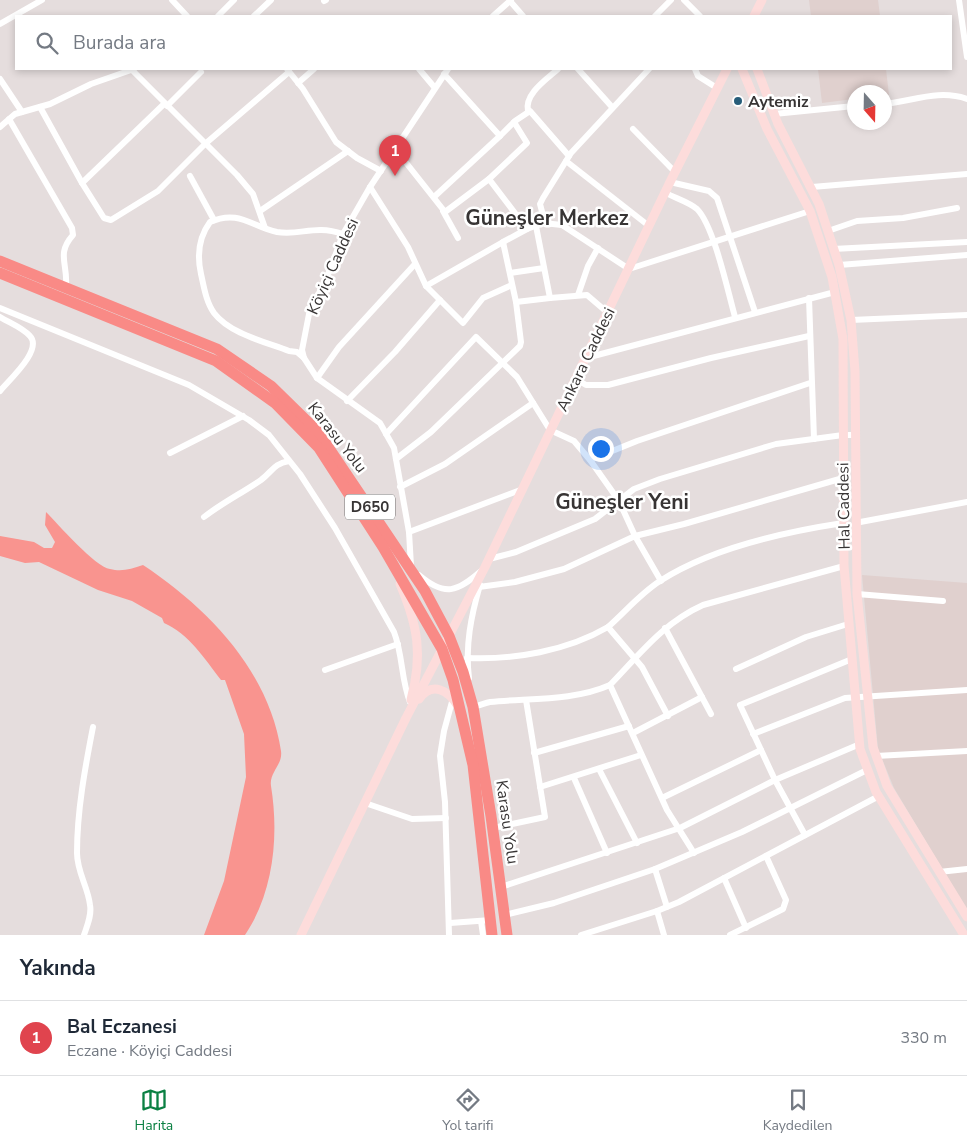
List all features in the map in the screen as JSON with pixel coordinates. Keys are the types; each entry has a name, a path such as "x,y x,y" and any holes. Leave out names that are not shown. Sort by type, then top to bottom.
{"highway":[{"name":"Karasu Yolu","path":"0,260 217,349 272,386 318,432 412,569 449,636 463,672 473,707 493,828 507,935"},
{"name":"Karasu Yolu","path":"0,273 194,350 216,361 249,382 296,423 319,448 383,547 442,649 461,711 472,765 486,920 492,935"}],"street":[{"path":"1,21 42,0"},
{"path":"172,0 186,15"},
{"path":"219,15 234,0"},
{"path":"255,15 271,0"},
{"path":"494,15 511,0 522,15"},
{"path":"656,15 671,0"},
{"path":"684,0 699,15"},
{"path":"755,15 762,0"},
{"path":"959,0 965,30 967,57"},
{"path":"0,126 22,112 40,107 91,84 131,70"},
{"path":"135,70 165,105 237,174 253,194 265,228"},
{"path":"40,107 82,183 104,218 111,220 158,191 205,144 287,70 298,83 336,142 380,172"},
{"path":"298,83 313,70"},
{"path":"420,70 435,88"},
{"path":"557,70 530,96 526,105 528,111 568,158 649,226"},
{"path":"579,70 612,107"},
{"path":"545,223 540,204 568,158 612,107 648,70"},
{"path":"695,70 698,76 717,88"},
{"name":"Ankara Caddesi","path":"406,718 487,563 666,194 670,182 726,70"},
{"name":"Hal Caddesi","path":"743,70 767,129 810,211 835,292 843,338 842,478 844,566 860,744 867,770 879,796 964,935"},
{"name":"Hal Caddesi","path":"757,70 774,114 812,187 839,265 851,320 855,371 857,594 873,746 887,786 967,917"},
{"path":"82,183 201,72"},
{"path":"446,72 500,136"},
{"name":"Köyiçi Caddesi","path":"304,358 302,350 309,314 330,270 343,234 370,187 446,72"},
{"path":"0,80 22,112"},
{"path":"892,103 952,94 967,99"},
{"path":"774,114 847,107"},
{"path":"434,197 528,111"},
{"path":"9,119 72,228 73,235 64,247 67,275 66,286"},
{"path":"443,211 446,212 489,179 527,143 514,122"},
{"path":"634,129 675,172"},
{"path":"396,150 434,197 458,238"},
{"path":"260,211 348,151"},
{"path":"812,187 967,174"},
{"path":"190,176 214,220"},
{"path":"489,179 527,229"},
{"path":"670,182 709,191 717,198 755,312"},
{"path":"370,187 408,247 426,286 463,323 483,298 512,285"},
{"path":"666,194 696,208 702,215 713,241 735,318"},
{"path":"828,231 856,221 903,218 957,208"},
{"path":"426,286 527,229 545,223 562,225 629,269 810,211"},
{"path":"343,234 328,229 283,233 242,218 214,220 206,228 200,243 199,266 205,295 215,314 236,330 297,352 304,358 317,378 380,423 394,448 409,532 412,569 432,586 449,591 465,585 487,563 595,519 634,489 660,479 776,444 855,435"},
{"path":"536,226 550,298"},
{"path":"396,459 431,432 520,346 516,302 503,242"},
{"path":"834,249 967,242"},
{"path":"578,295 588,266 598,248"},
{"path":"839,265 967,255"},
{"path":"317,378 339,347 415,264"},
{"path":"510,273 544,268"},
{"path":"586,358 835,292"},
{"path":"516,302 587,295 608,312"},
{"path":"809,298 810,383 814,439"},
{"path":"347,401 395,352 440,300"},
{"path":"0,308 189,385 243,416 268,436 289,461 335,528 398,644 405,688 410,702"},
{"path":"851,320 967,315"},
{"path":"0,317 31,337 34,344 33,353 0,390"},
{"path":"576,379 586,385 608,385 711,358 809,336"},
{"path":"386,434 476,337 517,377 550,430 574,442 590,460 619,501 635,536 661,581"},
{"path":"590,460 636,441 810,383"},
{"path":"400,487 445,464 533,403"},
{"path":"170,453 243,416"},
{"path":"204,517 223,502 262,479 278,463 289,461"},
{"path":"479,587 515,582 564,569 635,536 684,524 842,478"},
{"path":"409,532 523,489"},
{"path":"855,523 967,502"},
{"path":"467,658 485,659 547,650 577,642 608,627 661,581 718,553 803,530 843,523"},
{"path":"300,935 406,718 419,666 415,629 410,611 383,547"},
{"path":"487,563 470,617 467,658 473,707 489,702 526,700 602,689 610,685 665,628 682,614 703,605 844,566"},
{"path":"857,594 943,601"},
{"path":"736,669 806,637 848,624"},
{"path":"608,627 636,659 668,716"},
{"path":"665,628 711,714"},
{"path":"325,670 398,644"},
{"path":"805,835 775,780 740,705 852,659"},
{"path":"610,685 662,798 694,853"},
{"path":"406,718 428,691 434,688 442,690 453,698 461,711"},
{"path":"753,734 845,698 967,690"},
{"path":"633,733 702,697"},
{"path":"449,935 446,818 440,756 444,731 453,698"},
{"path":"493,828 545,817 526,700"},
{"path":"534,753 630,726"},
{"path":"84,935 90,919 90,905 78,869 77,854 84,780 93,728"},
{"path":"500,887 680,828 775,780 860,744"},
{"path":"662,798 761,750"},
{"path":"876,756 967,751"},
{"path":"540,787 574,778 641,755"},
{"path":"599,769 637,842"},
{"path":"504,915 554,903 655,869 694,853 867,770"},
{"path":"574,778 607,853"},
{"path":"581,935 667,907 879,796"},
{"path":"365,804 412,819 446,818"},
{"path":"730,935 783,909 786,900 766,856"},
{"path":"655,869 667,907"},
{"path":"939,872 967,869"},
{"path":"724,878 746,928"},
{"path":"657,911 664,935"},
{"path":"450,924 486,920 483,935"}],"shaded area":[{"path":"809,0 878,0 880,15 811,15"},
{"path":"818,70 886,70 888,85 847,85 847,100 822,103"},
{"path":"46,512 86,553 103,566 114,570 123,570 143,565 190,601 232,644 264,694 274,722 281,756 271,781 274,824 272,863 262,900 255,918 245,935 204,935 224,881 246,777 244,734 225,680 221,680 189,640 164,623 162,618 132,601 98,590 39,562 25,563 0,556 0,536 34,542 44,548 52,548 55,542 45,525"},
{"path":"862,575 967,583 967,910 894,788 878,749"}],"place":[{"name":"Aytemiz","path":"738,101"},
{"name":"Bal Eczanesi","path":"395,176"}],"district":[{"name":"Güneşler Merkez","path":"547,218"},
{"name":"Güneşler Yeni","path":"622,502"}]}
